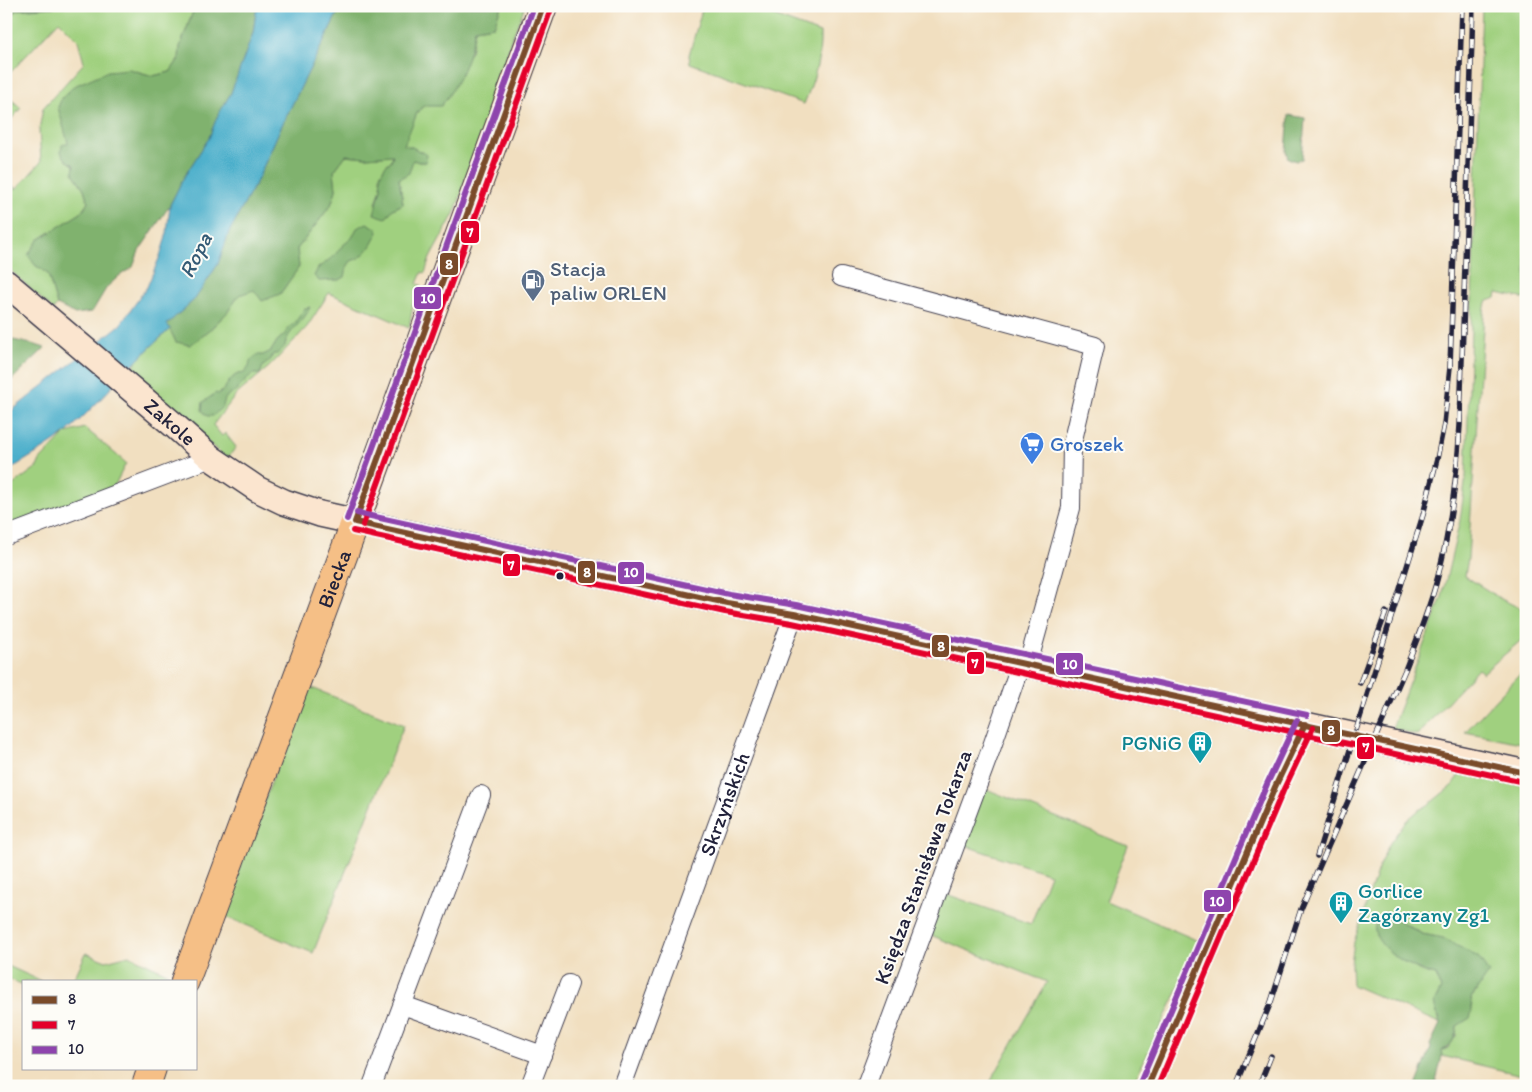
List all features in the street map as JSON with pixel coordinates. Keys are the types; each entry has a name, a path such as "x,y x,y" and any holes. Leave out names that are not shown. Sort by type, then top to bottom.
{"main road":[{"name":"Biecka","path":"184,980 355,522 543,6"},
{"name":"Zakole","path":"14,290 211,458 256,489 277,499 329,517 355,522"},
{"path":"355,522 728,603 794,614 1526,773"},
{"path":"146,1086 151,1070"}],"street":[{"name":"Księdza Stanisława Tokarza","path":"842,277 1095,346 1072,444 1071,508 1024,664 866,1086"},
{"path":"6,536 211,458"},
{"name":"Skrzyńskich","path":"622,1086 794,614"},
{"path":"1148,1086 1274,787 1304,724"},
{"path":"372,1086 481,796"},
{"path":"530,1086 569,984"},
{"path":"403,1005 542,1055"}],"green space":[{"path":"6,6 69,6 17,9 6,23"},
{"path":"69,6 195,6 180,47 179,59 170,72 153,76 129,69 58,107 69,143 66,160 74,165 73,173 84,189 88,202 81,213 38,240 35,265 48,274 57,305 53,310 6,266 6,180 16,189 41,162 39,130 43,108 84,63 78,40 59,21 6,77 6,23 17,10"},
{"path":"195,6 260,6 256,12 253,33 231,93 217,117 209,138 184,177 170,205 139,251 133,267 107,287 92,312 75,314 57,305 48,274 35,265 28,255 38,240 81,213 88,202 84,189 73,173 74,165 66,160 61,152 62,145 68,143 58,107 62,98 74,86 108,71 129,69 153,76 170,72 179,59 180,47"},
{"path":"341,6 501,6 494,26 475,29 463,70 441,106 423,106 417,113 404,145 427,155 426,162 413,160 409,173 399,179 403,204 393,209 386,218 374,214 381,188 380,175 385,166 391,161 393,155 366,157 346,155 334,171 336,190 331,205 297,249 299,267 280,294 262,301 254,290 239,295 227,313 204,335 190,345 176,342 167,324 195,299 218,264 229,232 258,179 280,129"},
{"path":"501,6 525,6 510,43 496,100 454,214 430,258 425,273 422,272 417,284 421,285 413,305 409,328 329,293 307,327 270,366 236,395 213,425 222,436 225,433 236,447 227,459 131,375 137,360 170,329 176,342 204,335 227,313 239,295 254,289 280,294 299,267 297,249 331,205 336,190 334,171 346,155 366,157 393,155 391,161 385,166 380,175 381,188 376,203 393,209 403,204 399,179 413,160 426,162 403,145 417,113 471,52 475,29 494,26"},
{"path":"703,6 747,6 820,33 816,69 804,104 690,63 689,55"},
{"path":"1482,6 1526,6 1526,299 1497,293 1496,298 1486,302 1468,558 1465,576 1501,599 1526,611 1526,636 1483,673 1478,669 1417,735 1392,728 1442,597 1460,520 1466,476"},
{"path":"6,95 21,108 6,125"},
{"path":"1289,115 1305,118 1302,159 1296,161 1288,158 1286,151"},
{"path":"367,223 376,228 378,232 368,250 361,257 351,261 347,267 345,277 339,280 319,281 314,276 318,268 334,256 352,238 357,228"},
{"path":"310,307 292,331 285,346 277,354 273,354 270,361 263,366 260,374 252,374 235,392 229,394 223,406 213,416 207,416 202,410 203,402 216,393 219,394 236,375 244,373 249,367 250,361 257,355 263,355 271,351 288,328 295,323 304,309"},
{"path":"6,338 45,348 6,385"},
{"path":"85,428 126,463 113,489 6,529 6,490 37,467 40,460 66,433"},
{"path":"1526,668 1526,744 1465,732 1524,670"},
{"path":"307,686 404,725 313,953 222,915"},
{"path":"1467,770 1526,781 1526,1076 1442,1056 1441,1051 1448,1048 1456,1036 1457,1026 1472,1010 1471,998 1477,991 1443,938 1422,934 1405,923 1391,953 1422,972 1436,975 1441,989 1434,1003 1439,1023 1352,985 1351,964 1354,942 1380,863 1390,843 1405,822 1454,784 1458,776"},
{"path":"981,787 1128,846 1106,901 1201,942 1132,1086 988,1086 1047,982 928,934 943,893 1031,924 1050,874 960,844"},
{"path":"1386,913 1422,934 1443,938 1478,957 1489,973 1471,998 1472,1010 1470,1018 1457,1026 1453,1041 1441,1051 1442,1056 1435,1086 1416,1086 1431,1048 1430,1045 1440,1024 1434,1003 1441,989 1436,975 1419,970 1401,960 1384,947 1375,931 1375,926 1376,920"},
{"path":"86,953 106,961 129,955 169,974 166,980 73,980"},
{"path":"6,965 39,980 22,980 22,984 6,978"}],"water":[{"name":"Ropa","path":"260,6 341,6 280,129 258,179 229,232 218,264 195,299 167,324 170,329 143,354 80,420 53,443 6,472 6,415 120,325 147,287 167,233 170,205 184,177 209,138 217,117 231,93 253,33 256,12"}],"railway":[{"path":"1317,856 1423,515 1444,424 1450,367 1462,6"},
{"path":"1236,1086 1271,1002 1301,909 1405,670 1431,600 1443,557 1453,501 1460,425 1473,6"},
{"path":"1360,683 1386,612"},
{"path":"1259,1086 1271,1056"}],"transit line":[{"name":"10","path":"347,519 534,6"},
{"name":"8","path":"355,522 543,6"},
{"name":"7","path":"363,525 551,9"},
{"name":"10","path":"357,513 729,594 796,605 1307,715"},
{"name":"8","path":"355,522 727,603 794,614 1526,773"},
{"name":"7","path":"353,531 725,612 792,623 1524,782"},
{"name":"10","path":"1140,1083 1267,784 1297,720"},
{"name":"8","path":"1148,1086 1275,787 1305,724"},
{"name":"7","path":"1158,1086 1283,791 1313,728"}],"place":[{"name":"Stacja paliw ORLEN","path":"533,302"},
{"name":"Groszek","path":"1032,465"},
{"name":"PGNiG","path":"1200,764"},
{"name":"Gorlice Zagórzany Zg1","path":"1341,924"}]}
